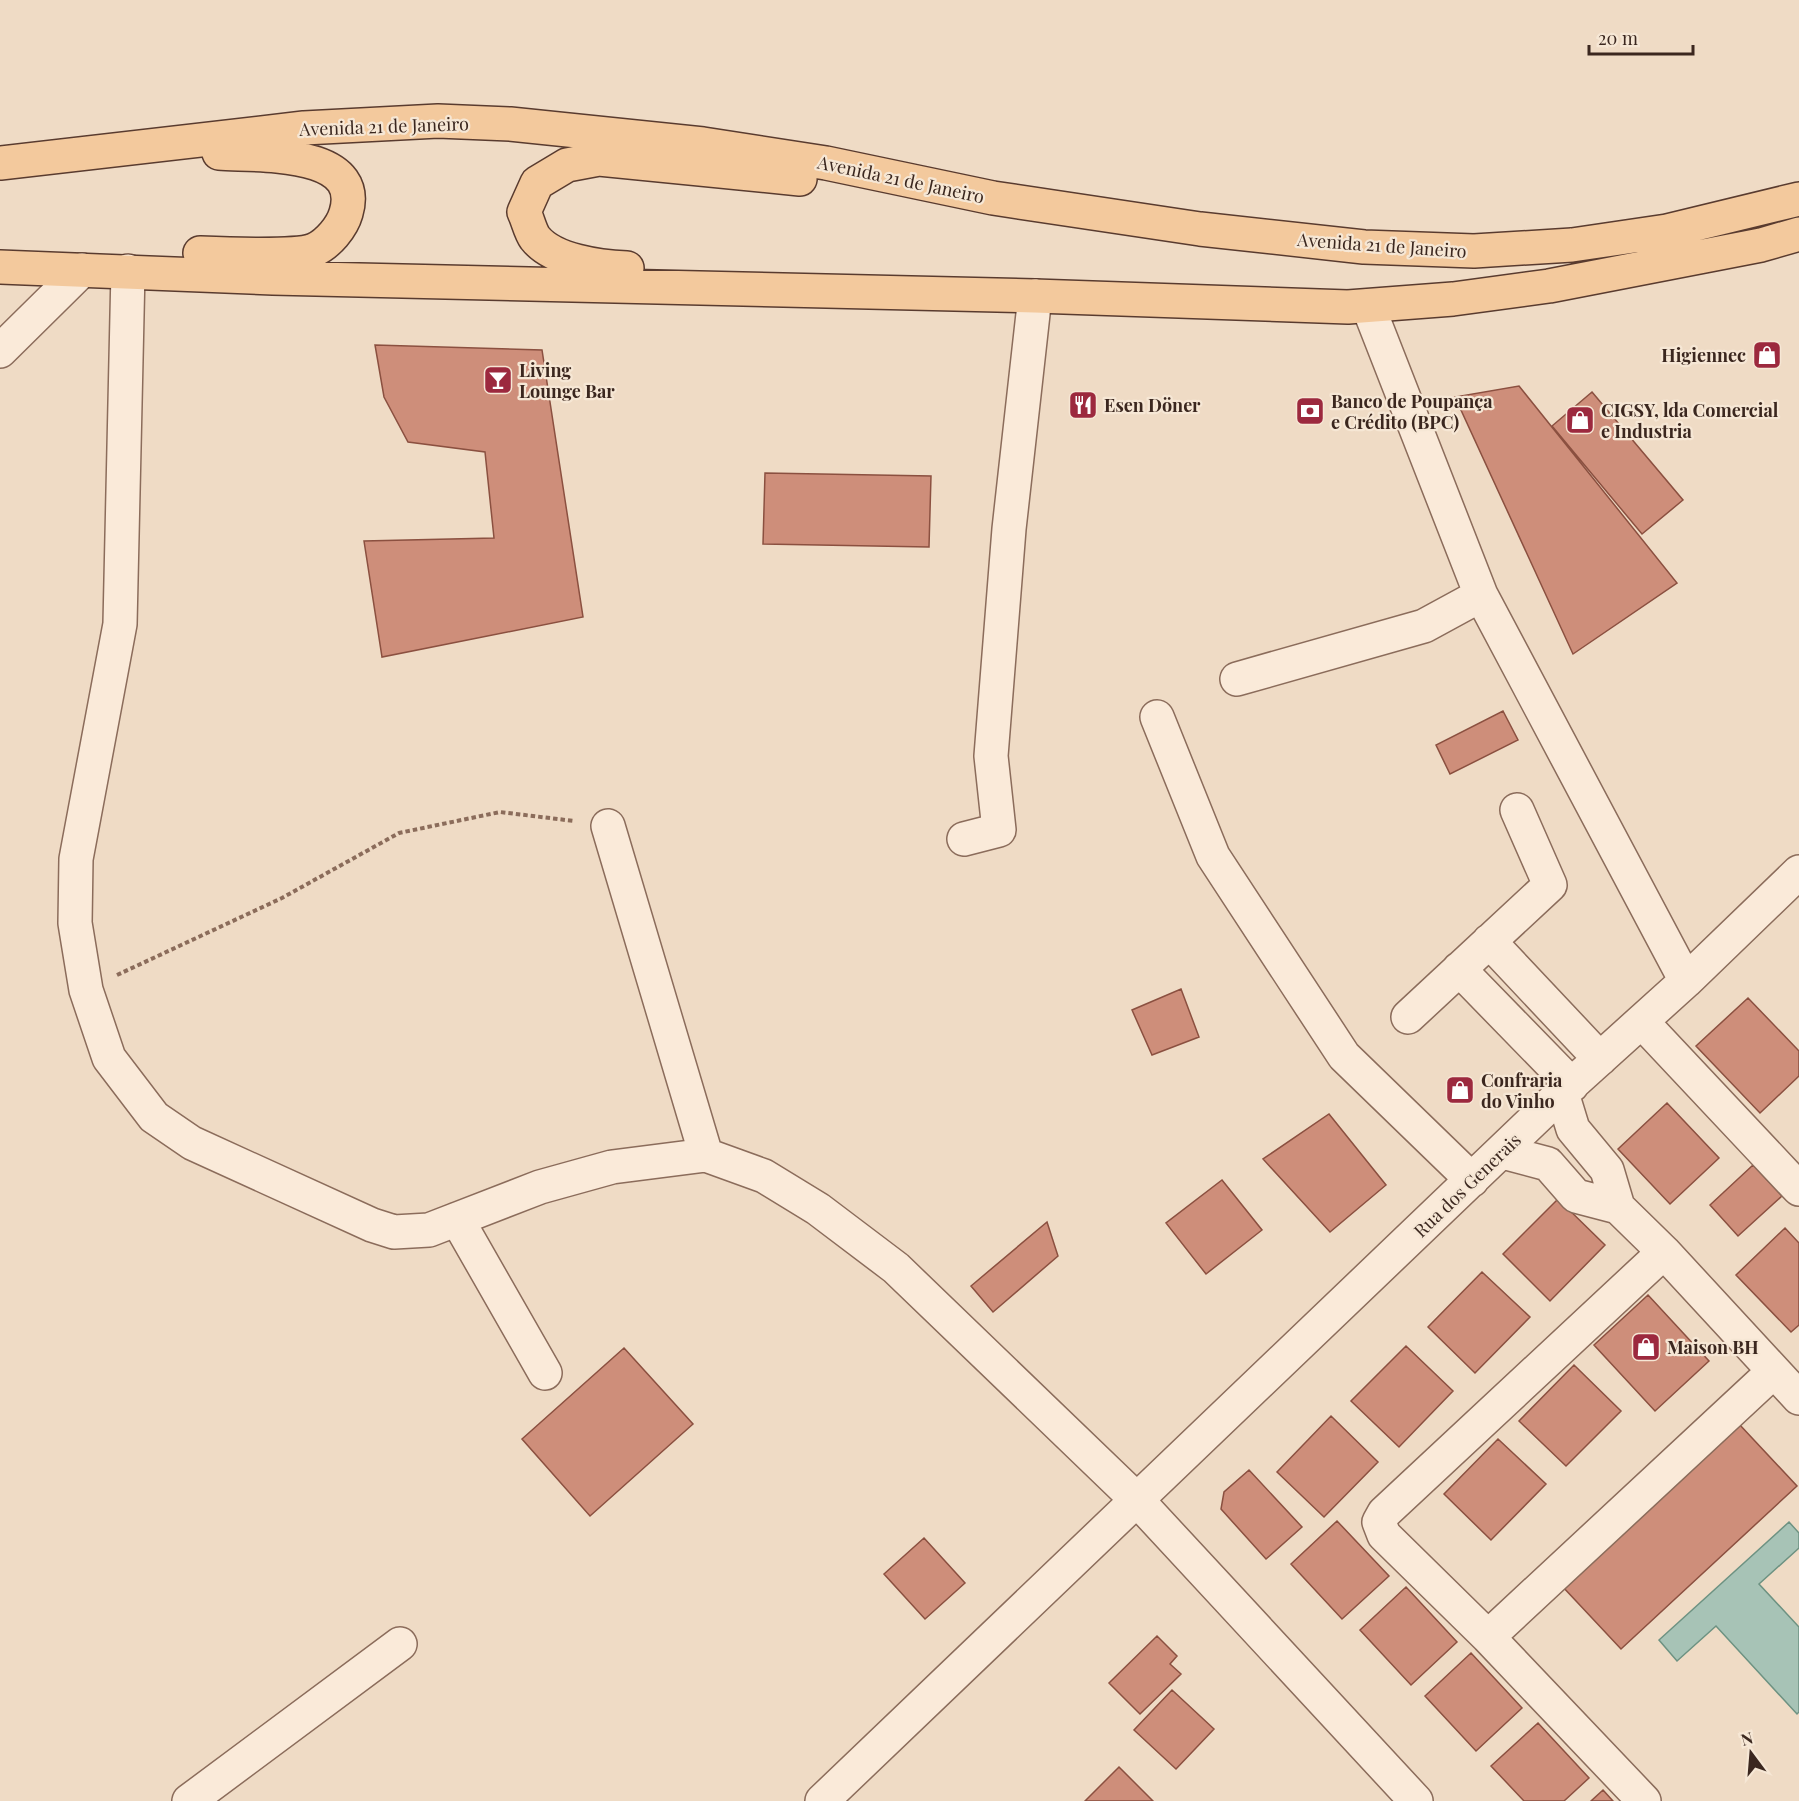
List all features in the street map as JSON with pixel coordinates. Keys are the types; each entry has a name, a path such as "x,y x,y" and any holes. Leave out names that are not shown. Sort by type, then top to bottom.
{"main road":[{"name":"Avenida 21 de Janeiro","path":"0,163 304,128 438,121 510,124 703,144 826,163 993,198 1200,229 1364,247 1474,251 1572,245 1667,231 1799,199"},
{"path":"0,172 217,153 306,158 327,167 345,183 349,203 343,222 331,237 314,250 224,254 0,251"},
{"path":"989,295 591,265 561,256 536,238 524,212 537,183 567,165 599,159 993,198"},
{"path":"0,267 273,278 1368,306 1454,299 1549,286 1761,245 1799,234"}],"street":[{"path":"0,351 82,270"},
{"path":"128,271 120,624 75,859 75,923 86,990 109,1058 154,1117 192,1143 372,1225 394,1232 429,1230 540,1187 612,1167 706,1155 764,1176 818,1209 896,1268 1138,1501 1416,1801"},
{"path":"964,839 999,830 991,756 994,700 1009,529 1035,296"},
{"path":"1368,306 1481,595 1686,981"},
{"path":"1237,679 1424,626 1481,595"},
{"path":"1157,717 1213,856 1344,1056 1472,1180"},
{"path":"1408,1017 1550,885 1517,810"},
{"path":"608,826 706,1155"},
{"name":"Rua dos Generais","path":"822,1801 1567,1089 1686,981 1799,872"},
{"path":"1489,941 1600,1059"},
{"path":"1459,969 1567,1089 1578,1138 1607,1170 1618,1207 1664,1252 1799,1398"},
{"path":"1642,1022 1799,1189"},
{"path":"1503,1152 1548,1164 1576,1196 1618,1207"},
{"path":"1582,1198 1601,1188 1607,1179 1607,1170"},
{"path":"457,1219 545,1373"},
{"path":"1644,1801 1488,1637 1384,1535 1379,1522 1384,1513 1664,1252"},
{"path":"1488,1637 1774,1371"},
{"path":"189,1801 400,1644"}],"path":[{"path":"86,990 282,898 399,833 500,812 608,826"}],"shaded area":[{"path":"1789,1522 1799,1533 1799,1548 1759,1584 1799,1627 1799,1712 1797,1714 1716,1626 1677,1661 1659,1640"}],"building":[{"path":"375,345 542,350 583,617 382,657 364,541 494,538 485,452 408,442 384,397"},
{"path":"1519,386 1677,583 1573,654 1455,397"},
{"path":"1592,392 1683,500 1642,534 1552,426"},
{"path":"765,473 931,476 929,547 763,544"},
{"path":"1503,711 1518,740 1450,774 1436,745"},
{"path":"1181,989 1199,1037 1152,1055 1132,1010"},
{"path":"1748,998 1799,1051 1799,1076 1760,1113 1696,1046"},
{"path":"1667,1103 1719,1158 1670,1204 1618,1149"},
{"path":"1329,1114 1386,1185 1330,1232 1263,1159"},
{"path":"1753,1165 1782,1196 1738,1236 1710,1205"},
{"path":"1222,1180 1262,1230 1206,1274 1166,1223"},
{"path":"1558,1199 1605,1245 1550,1301 1503,1254"},
{"path":"1047,1222 1058,1256 993,1312 971,1286"},
{"path":"1785,1228 1799,1243 1799,1325 1791,1332 1736,1275"},
{"path":"1482,1272 1530,1317 1475,1373 1428,1327"},
{"path":"1648,1295 1709,1361 1655,1411 1594,1345"},
{"path":"1406,1346 1453,1391 1399,1447 1351,1401"},
{"path":"624,1348 693,1424 590,1516 522,1439"},
{"path":"1574,1365 1621,1411 1566,1466 1519,1421"},
{"path":"1331,1416 1378,1462 1324,1517 1277,1472"},
{"path":"1739,1424 1797,1486 1621,1649 1562,1586"},
{"path":"1498,1439 1546,1484 1491,1540 1444,1494"},
{"path":"1249,1470 1302,1527 1266,1559 1221,1509 1224,1492"},
{"path":"1337,1521 1389,1576 1342,1619 1291,1564"},
{"path":"924,1538 965,1583 925,1619 884,1574"},
{"path":"1406,1587 1457,1642 1411,1685 1360,1630"},
{"path":"1157,1636 1177,1656 1170,1664 1181,1674 1140,1714 1109,1683"},
{"path":"1471,1653 1522,1708 1476,1751 1425,1696"},
{"path":"1172,1690 1214,1729 1176,1769 1134,1730"},
{"path":"1538,1723 1589,1778 1564,1801 1524,1801 1491,1766"},
{"path":"1119,1767 1153,1801 1085,1801"},
{"path":"1603,1790 1613,1801 1591,1801"}],"place":[{"name":"Higiennec","path":"1767,355"},
{"name":"Living Lounge Bar","path":"498,380"},
{"name":"Esen Döner","path":"1083,405"},
{"name":"Banco de Poupança e Crédito (BPC)","path":"1310,411"},
{"name":"CIGSY, lda Comercial e Industria","path":"1580,420"},
{"name":"Confraria do Vinho","path":"1460,1090"},
{"name":"Maison BH","path":"1646,1347"}]}
